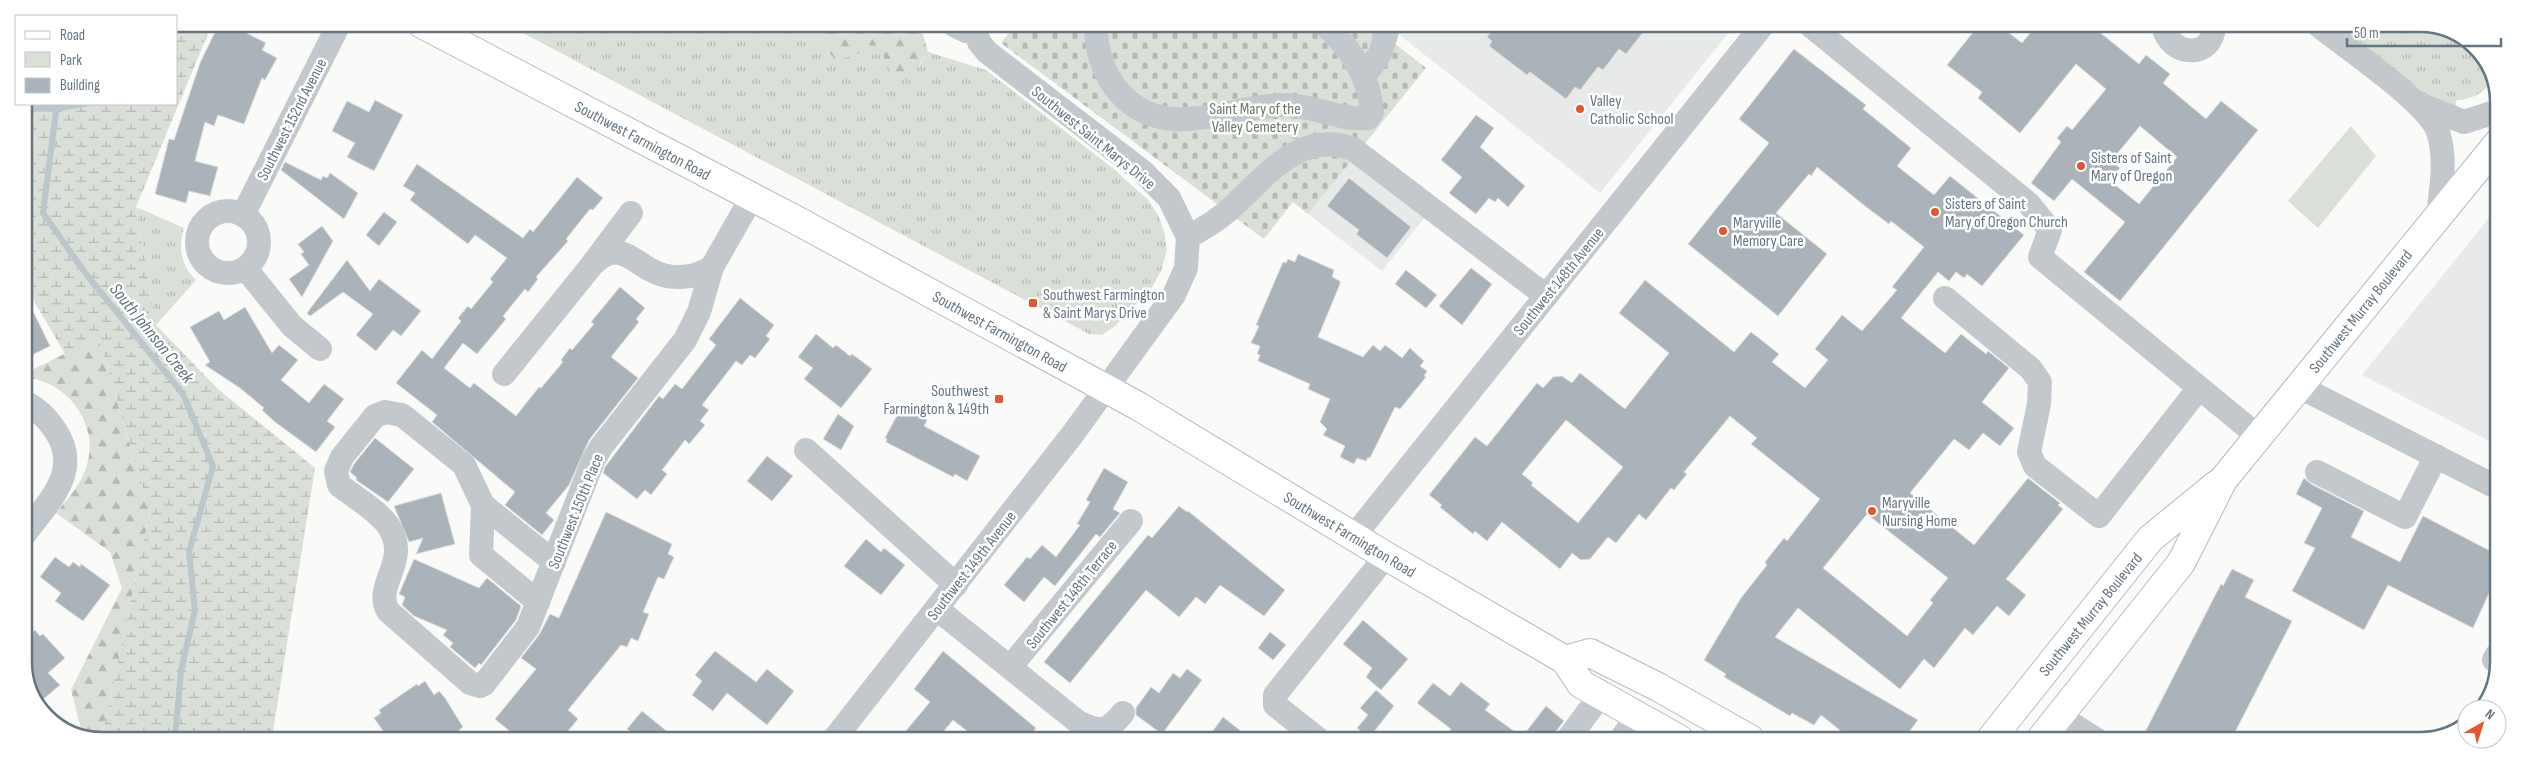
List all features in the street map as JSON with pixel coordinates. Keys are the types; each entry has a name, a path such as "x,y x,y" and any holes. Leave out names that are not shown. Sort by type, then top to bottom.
{"main road":[{"name":"Southwest Farmington Road","path":"439,33 752,196 1138,406 1386,556 1565,660 1575,678 1600,696 1662,732"},
{"name":"Southwest Murray Boulevard","path":"2046,732 2181,563 2223,480 2489,154"},
{"name":"Southwest Murray Boulevard","path":"1996,732 2150,539 2223,480"},
{"path":"1565,660 1590,653 1658,687 1736,732"}],"street":[{"name":"Southwest 152nd Avenue","path":"244,215 335,33"},
{"name":"Southwest Saint Marys Drive","path":"972,33 987,52 1154,182 1169,198 1188,237 1186,268 1179,288 1105,389"},
{"path":"1096,33 1097,43 1109,79 1127,102 1144,114 1161,118 1186,119 1277,105 1296,105 1329,113 1368,118 1372,112 1364,77 1348,47 1333,33"},
{"path":"1364,77 1373,67 1380,54 1387,33"},
{"name":"Southwest 148th Avenue","path":"1354,536 1756,33"},
{"path":"1819,33 2029,204 2050,230 2040,257 2258,436"},
{"path":"2166,33 2178,49 2188,51 2197,50 2213,33"},
{"path":"2327,33 2417,104 2437,130 2443,159 2438,216"},
{"path":"2417,104 2464,122 2489,114"},
{"path":"1329,113 1332,143"},
{"path":"1188,237 1214,222 1274,167 1292,154 1308,146 1332,143 1353,149 1546,296"},
{"name":"Southwest 150th Place","path":"482,505 464,465 402,415 385,412 376,416 342,457 336,470 339,485 384,520 392,532 397,553 383,599 388,611 470,683 480,686 488,681 524,634 593,461 601,447 686,340 694,325 712,267 752,196"},
{"path":"230,211 244,215 255,226 260,241 256,257 246,269 231,274 217,272 210,268 200,257 197,243 198,236 204,223 215,214 230,211"},
{"path":"504,374 592,266 631,213"},
{"path":"592,266 601,257 612,252 624,254 652,271 678,277 699,275 712,267"},
{"path":"246,269 292,326 320,349"},
{"path":"1945,298 2031,368 2040,382 2039,404 2029,452 2035,466 2099,516 2199,388"},
{"path":"2298,386 2490,484"},
{"name":"Southwest 149th Avenue","path":"840,732 1067,443 1105,389"},
{"path":"33,406 50,422 62,441 66,458 65,472 57,489 33,522"},
{"path":"806,450 956,585"},
{"path":"2316,472 2405,517 2436,456"},
{"path":"482,505 554,562"},
{"path":"482,505 481,555 538,602"},
{"name":"Southwest 148th Terrace","path":"1011,666 1130,521"},
{"path":"1309,732 1275,705 1275,695 1386,556"},
{"path":"937,609 1011,666 1078,722 1092,729 1100,730 1109,728 1123,713"},
{"path":"1573,732 1600,696"},
{"path":"1626,732 1637,716"},
{"path":"2059,716 2084,732"}],"shaded area":[{"name":"Valley Catholic School","path":"1397,33 1728,33 1600,193"},
{"path":"33,105 94,105 56,112 33,111"},
{"path":"1352,159 1425,217 1382,271 1308,214"},
{"path":"2489,218 2490,441 2362,375"}],"green space":[{"path":"178,33 208,33 136,207 156,325 218,389 315,468 273,732 103,732 150,512 98,337 65,354 33,299 33,151 39,145 33,139 33,105 178,105"},
{"path":"523,33 814,33 835,60 858,54 868,44 878,46 920,65 928,52 986,70 1115,170 1148,200 1158,215 1164,231 1167,250 1161,271 1151,289 1115,326 1102,335 1089,334"},
{"path":"814,33 922,33 928,52 914,70 900,75 893,75 878,46 868,45 858,54 835,60"},
{"name":"Saint Mary of the Valley Cemetery","path":"1009,33 1381,33 1426,68 1308,214 1293,202 1264,239 1001,43"},
{"path":"2346,33 2429,33 2446,38 2462,47 2480,67 2487,87 2476,95 2457,100 2455,107 2439,107"},
{"path":"2351,126 2376,156 2318,228 2288,201"},
{"path":"33,139 39,145 33,151"},
{"path":"136,207 184,228 181,243 182,256 187,269 196,280 156,325"},
{"path":"98,337 150,512 103,732 81,728 71,690 122,588 110,552 56,513 77,486 86,468 89,436 85,421 67,396 54,387 33,379 33,370"}],"building":[{"path":"215,33 247,33 266,43 262,50 277,58 265,80 262,78 244,124 218,115 214,126 205,122 195,161 218,167 210,196 189,191 186,203 155,194 169,139 174,140 200,63"},
{"path":"1490,33 1642,33 1626,54 1619,49 1603,70 1598,67 1580,90 1575,87 1566,99 1530,72 1527,75 1489,46 1492,41 1487,37"},
{"name":"Sisters of Saint Mary of Oregon","path":"1972,33 2009,33 2022,43 2030,33 2101,33 2139,64 2146,55 2170,74 2163,83 2206,119 2221,101 2258,130 2120,301 2084,272 2125,222 2072,179 2054,201 2031,183 2061,142 2057,138 2067,126 2072,130 2106,89 2076,64 2020,133 1978,98 1982,92 1947,65","holes":["2140,126 2177,157 2139,204 2110,181 2120,168 2111,161"]},
{"name":"Maryville Nursing Home","path":"1794,49 1866,105 1863,109 1911,148 1897,166 1934,195 1950,176 2024,235 1982,286 1967,274 1964,278 1956,272 1949,281 1938,272 1901,318 1945,353 1961,334 1986,354 1988,351 2009,368 1982,402 2014,428 2000,446 1983,433 1969,450 1954,439 1910,493 1974,545 2028,478 2060,503 2058,505 2063,509 2006,579 2026,595 2009,616 1997,606 1973,635 1965,628 1934,668 1924,659 1900,689 1798,608 1775,637 1918,720 1909,732 1842,732 1821,715 1814,725 1792,713 1790,716 1724,677 1726,674 1704,660 1741,598 1767,565 1765,562 1784,538 1787,541 1820,499 1751,444 1757,438 1730,416 1684,472 1687,474 1674,490 1671,488 1646,520 1639,514 1616,543 1608,537 1590,559 1581,560 1572,553 1560,569 1502,522 1487,541 1475,531 1473,534 1440,507 1442,505 1429,495 1475,437 1487,446 1537,383 1543,388 1553,377 1562,376 1572,383 1580,373 1625,409 1669,353 1619,313 1645,280 1734,352 1751,332 1779,354 1772,362 1805,388 1828,360 1815,349 1842,315 1862,331 1897,290 1892,287 1924,247 1891,221 1889,224 1817,167 1811,176 1809,174 1776,213 1827,254 1778,316 1688,244 1769,143 1739,119","holes":["1566,420 1623,467 1578,523 1531,485 1533,483 1522,474","1867,514 1948,578 1930,600 1933,603 1907,636 1823,568"]},
{"path":"375,100 403,115 374,171 347,157 355,143 332,131 347,101 369,112"},
{"path":"1476,115 1494,128 1480,147 1525,186 1508,207 1498,198 1495,202 1489,198 1476,214 1449,193 1462,177 1441,160"},
{"path":"285,162 321,180 323,176 327,178 330,173 358,193 344,219 281,170"},
{"path":"417,164 523,238 530,229 533,232 577,177 603,198 593,210 590,209 566,239 568,241 536,277 538,279 528,292 525,289 503,316 506,319 477,354 463,343 444,368 470,388 474,383 516,416 539,387 541,388 563,362 561,360 570,348 572,350 594,324 591,322 620,287 645,308 636,319 639,322 611,357 638,378 589,440 569,485 546,513 554,520 542,535 505,505 515,492 432,422 437,415 396,383 422,350 432,359 461,321 458,318 468,306 471,309 493,282 490,279 507,258 475,235 468,244 410,200 415,193 403,186"},
{"path":"1349,178 1411,227 1387,258 1356,234 1359,230 1327,206"},
{"path":"384,212 397,222 379,246 366,235"},
{"path":"322,226 333,241 302,297 289,279 309,265 301,254 304,252 298,244"},
{"path":"1298,254 1334,270 1332,277 1340,281 1318,337 1363,357 1373,345 1380,351 1385,345 1402,358 1410,348 1424,361 1420,366 1427,371 1424,376 1426,377 1400,409 1395,407 1370,458 1368,457 1366,461 1357,458 1354,464 1340,457 1345,446 1323,435 1327,429 1320,422 1330,399 1308,389 1310,384 1258,361 1260,355 1257,354 1260,346 1251,343 1259,326 1256,325 1283,262 1286,263 1288,259 1295,262"},
{"path":"347,260 370,291 379,279 421,311 401,336 393,330 376,351 356,335 373,314 343,292 310,316 307,313"},
{"path":"1471,268 1492,284 1462,325 1439,306"},
{"path":"1406,270 1437,295 1426,308 1395,284"},
{"path":"740,298 774,325 766,336 770,339 755,358 750,355 742,365 736,361 702,405 709,410 700,421 705,425 689,444 685,440 662,470 667,474 651,495 645,490 637,499 603,473 605,467 659,396 663,399 675,384 682,389 716,345 709,339"},
{"path":"245,307 272,353 279,345 298,360 281,380 309,403 324,384 344,399 327,421 335,427 316,452 275,422 262,410 264,408 240,388 205,365 210,362 190,327 219,311 224,320"},
{"path":"33,311 50,346 33,354"},
{"path":"816,334 833,348 836,345 872,369 841,408 804,379 813,368 798,357"},
{"path":"902,406 927,420 924,426 980,456 967,481 955,474 953,477 886,442 887,439 885,438"},
{"path":"838,414 854,426 841,450 823,439"},
{"path":"375,438 414,469 388,502 356,480 357,478 350,472 354,464"},
{"path":"767,456 793,476 772,501 747,481"},
{"path":"1104,468 1128,482 1113,509 1120,513 1100,537 1096,534 1055,586 1044,577 1024,602 1004,585 1027,557 1030,559 1042,545 1056,557 1080,525 1077,524 1090,502 1086,500"},
{"path":"2304,478 2311,484 2364,511 2351,537 2400,562 2423,516 2490,551 2490,591 2473,628 2388,585 2364,630 2292,591 2315,548 2304,543 2322,508 2296,494"},
{"path":"441,493 455,544 416,554 423,538 409,542 394,506"},
{"path":"1179,506 1188,511 1285,590 1264,616 1220,585 1205,604 1196,597 1179,617 1146,590 1070,683 1044,662 1148,535 1152,538"},
{"path":"606,512 672,544 668,554 674,557 664,579 658,577 643,612 649,614 638,641 631,638 627,647 621,645 568,710 578,719 567,732 511,732 495,719 536,669 521,658 539,635 550,614 559,618"},
{"path":"866,539 881,552 884,548 905,565 881,595 844,566"},
{"path":"55,557 69,567 73,562 80,567 81,564 110,585 83,621 55,601 61,593 40,577"},
{"path":"414,559 479,588 487,578 521,606 516,620 481,665 479,663 475,668 450,647 453,643 443,635 447,630 414,616 402,605 405,597 399,594"},
{"path":"2232,569 2254,580 2245,597 2292,621 2235,732 2145,732 2221,584 2223,586"},
{"path":"1363,620 1408,659 1381,690 1366,677 1372,668 1343,644"},
{"path":"35,630 40,636 43,634 65,658 48,673 60,685 43,699 35,680 33,632"},
{"path":"1270,632 1286,645 1273,660 1258,648"},
{"path":"715,651 756,682 767,669 794,691 767,725 727,693 713,711 692,695 702,681 695,675"},
{"path":"943,651 1036,728 1033,732 968,732 953,720 943,732 905,732 930,702 914,689"},
{"path":"1187,669 1202,680 1163,732 1159,732 1136,715 1136,708 1151,687 1159,693 1173,673 1180,678"},
{"path":"425,681 434,695 439,691 463,727 459,730 460,732 384,732 374,718 381,713 379,710 417,684 418,686"},
{"path":"1461,682 1490,704 1485,710 1515,732 1449,732 1451,729 1417,703 1433,683 1450,696"},
{"path":"1376,690 1394,706 1374,732 1362,732 1357,728 1368,715 1360,708"},
{"path":"1546,706 1564,721 1555,732 1526,732"},
{"path":"642,711 668,732 631,732 627,729"},
{"path":"1223,717 1242,732 1212,732"}],"waterway":[{"name":"South Johnson Creek","path":"60,105 56,112 43,213 86,274 183,394 213,466 189,552 195,610 181,671 176,732"}],"place":[{"name":"Valley Catholic School","path":"1580,109"},
{"name":"Sisters of Saint Mary of Oregon","path":"2081,166"},
{"name":"Sisters of Saint Mary of Oregon Church","path":"1935,212"},
{"name":"Maryville Memory Care","path":"1723,231"},
{"name":"Southwest Farmington & Saint Marys Drive","path":"1033,303"},
{"name":"Southwest Farmington & 149th","path":"999,399"},
{"name":"Maryville Nursing Home","path":"1872,511"}]}
